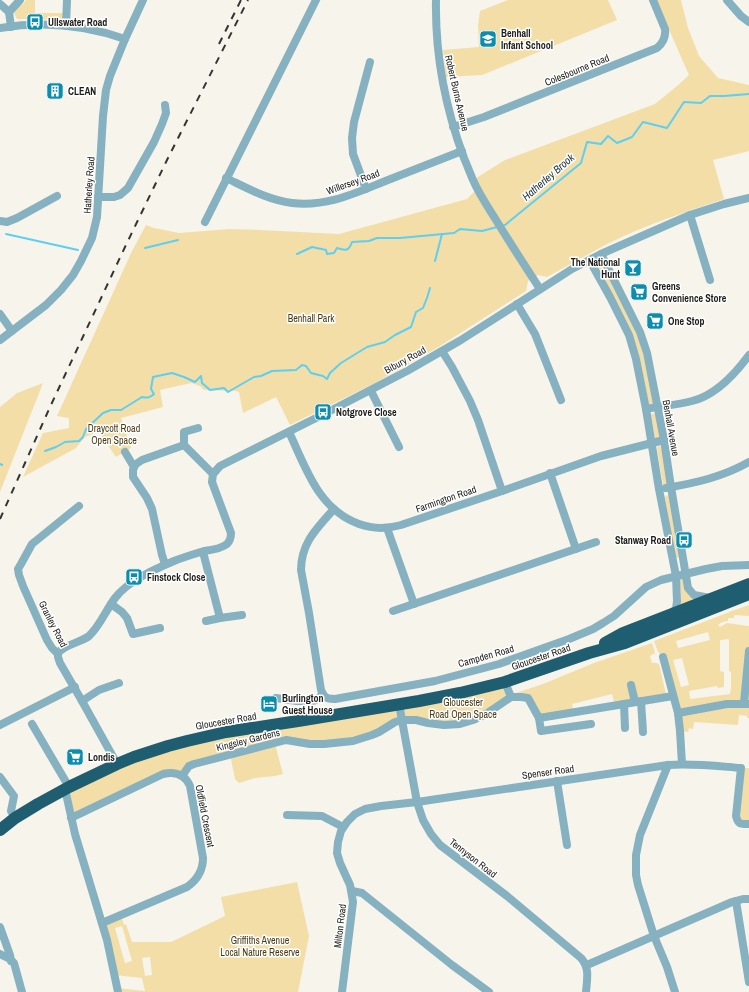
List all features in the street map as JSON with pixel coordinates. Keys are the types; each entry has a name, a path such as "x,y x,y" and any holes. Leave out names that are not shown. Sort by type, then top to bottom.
{"highway":[{"name":"Gloucester Road","path":"588,653 623,633 749,584"},
{"name":"Gloucester Road","path":"0,830 15,818 67,788 117,764 168,746 206,736 242,729 283,724 399,704 505,682 588,653 625,642 749,594"}],"street":[{"path":"9,12 20,0"},
{"path":"66,26 67,0"},
{"name":"Hatherley Road","path":"0,340 46,305 61,290 73,275 92,238 97,217 106,90 125,39 143,0"},
{"path":"205,222 316,0"},
{"name":"Robert Burns Avenue","path":"436,0 438,61 453,127 473,180 540,289"},
{"name":"Colesbourne Road","path":"453,127 484,117 656,48 662,43 666,32 653,0"},
{"path":"727,0 741,16 749,22"},
{"path":"0,4 9,12 11,27"},
{"path":"0,28 38,25 66,26 95,30 125,39"},
{"path":"366,189 353,154 352,138 354,122 370,62"},
{"path":"98,197 120,195 128,188 154,142 166,113 165,105"},
{"name":"Willersey Road","path":"226,178 270,198 290,203 315,204 329,202 366,189 462,151"},
{"path":"0,221 7,222 17,218 57,196"},
{"name":"Bibury Road","path":"214,474 220,466 371,391 442,351 540,289 601,254 690,216 724,204 749,198"},
{"path":"690,216 710,280"},
{"name":"Benhall Avenue","path":"601,254 644,341 664,440 670,487 688,588 694,596 711,598"},
{"path":"590,261 629,335 636,359 676,576 676,609 668,615"},
{"path":"517,304 535,334 561,400"},
{"path":"0,314 12,331"},
{"path":"442,351 452,366 470,401 502,491"},
{"path":"646,409 693,401 705,396 726,382 749,355"},
{"path":"371,391 399,446"},
{"path":"58,654 62,648 80,641 90,635 119,593 128,586 165,564 180,558 224,546 228,542 231,533 213,486 212,478 214,474 184,445 184,432 198,428"},
{"name":"Farmington Road","path":"289,432 317,490 328,504 348,519 373,528 387,528 401,525 601,456 664,440"},
{"path":"165,564 152,509 147,498 133,477 134,467 142,460 184,445"},
{"path":"125,452 134,467"},
{"path":"659,489 719,476 735,470 749,462"},
{"path":"550,473 576,549"},
{"name":"Granley Road","path":"78,506 32,544 18,570 23,586 48,640 52,648 58,654 58,660 75,687 117,764"},
{"path":"276,698 297,701 313,701 323,694 321,690 309,613 300,570 302,554 309,539 334,510"},
{"path":"387,528 414,604"},
{"path":"393,611 596,542"},
{"path":"203,552 220,618"},
{"name":"Campden Road","path":"323,694 324,697 328,699 335,699 435,681 499,664 569,639 603,624 646,587 661,580 722,566 749,565"},
{"path":"111,604 122,612 127,618 133,634 160,628"},
{"path":"206,621 242,614"},
{"path":"678,713 727,704 747,703 749,651"},
{"path":"663,657 678,713 682,764"},
{"path":"505,682 511,697"},
{"path":"82,701 99,690 119,683"},
{"path":"631,685 638,701 643,732"},
{"path":"0,725 75,687"},
{"path":"539,718 673,696"},
{"path":"402,720 416,720 440,725 460,724 486,714 511,697 521,697 528,698 539,718 541,732 591,724"},
{"name":"Tennyson Road","path":"399,704 417,802 423,820 436,840 507,896 581,958 587,965"},
{"path":"624,704 625,728"},
{"name":"Kingsley Gardens","path":"182,776 189,766 194,764 286,740 317,744 342,743 372,735 395,722 402,720"},
{"path":"32,724 67,788 71,818 107,940 118,992"},
{"name":"Spenser Road","path":"417,802 668,765 698,764 745,768"},
{"path":"668,765 642,827 637,844 636,870 638,885 654,936 667,967 675,992"},
{"path":"745,768 736,816 738,822 741,824 749,824"},
{"name":"Oldfield Crescent","path":"71,818 163,774 172,772 182,776 187,780 190,786 203,858 202,868 198,876 187,887 102,923"},
{"path":"0,777 14,796 11,811 15,818"},
{"path":"557,781 567,844"},
{"name":"Milton Road","path":"342,992 353,905 352,891 348,878 340,863 337,853 339,836 351,818 365,809 417,802"},
{"path":"287,814 322,816 344,827"},
{"path":"352,891 362,893 452,965 489,992"},
{"path":"586,992 588,972 587,965 736,901 749,899"},
{"path":"736,901 749,982"},
{"path":"0,927 15,966 22,992"},
{"path":"0,954 12,961"}],"green space":[{"path":"26,0 35,0 35,13 67,13 66,20 17,19 14,13 15,9"},
{"path":"508,0 608,0 617,20 482,75 446,77 443,50 479,47 478,25 480,11"},
{"name":"Benhall Park","path":"656,0 681,0 688,28 699,56 718,78 749,85 749,151 713,160 724,199 623,236 547,277 538,275 528,281 526,291 437,348 375,383 290,425 276,397 243,413 239,392 204,390 200,386 191,383 160,390 163,407 121,418 131,448 116,457 96,428 95,433 85,437 76,448 23,477 43,433 69,428 69,418 57,416 132,251 146,225 179,233 230,229 339,234 467,199 477,189 473,180 505,160 655,104 689,75"},
{"path":"602,265 634,327 643,355 654,404 649,405 641,366 630,328 598,267"},
{"path":"43,383 0,492 0,407 17,393"},
{"path":"653,413 656,415 660,437 655,439 651,415"},
{"path":"659,445 661,447 668,484 666,486 663,485 657,448"},
{"path":"667,495 669,496 680,557 675,558 665,497"},
{"path":"682,579 697,600 680,607 681,594 679,580"},
{"path":"749,605 749,616 734,615 734,618 728,618 728,621 722,622 718,625 720,627 727,623 749,626 749,718 747,718 747,716 739,715 738,725 694,722 693,729 689,728 688,732 680,731 663,657 658,652 654,641","holes":["708,632 710,640 678,648 676,641","729,639 729,671 731,672 730,694 690,699 689,691 717,686 718,688 724,687 724,672 720,671 720,640","682,658 689,685 681,687 673,660"]},
{"path":"652,643 655,653 650,656 652,663 659,664 666,694 614,702 612,694 572,704 573,709 541,716 532,698 513,694 543,684 594,663"},
{"name":"Gloucester Road Open Space","path":"505,682 511,697 460,724 409,719 364,738 275,744 283,774 255,778 239,783 235,779 230,754 186,770 172,772 71,818 69,787 148,752"},
{"path":"741,768 749,768 749,824 738,822"},
{"name":"Griffiths Avenue Local Nature Reserve","path":"297,882 309,936 298,992 118,992 117,988 145,991 142,978 115,975 102,923 121,915 124,925 126,924 132,942 171,942 225,916 221,897","holes":["122,926 132,961 125,963 115,928","150,957 152,975 145,976 142,958"]}],"waterway":[{"name":"Hatherley Brook","path":"501,226 505,225 581,163 587,142 601,144 608,136 617,143 632,137 643,122 667,128 684,102 701,103 710,96 749,94"},
{"name":"Hatherley Brook","path":"297,254 312,247 326,250 327,254 334,253 337,248 347,250 352,242 369,241 377,238 400,238 454,233 460,229 482,231 497,227"},
{"path":"6,234 78,250"},
{"name":"Hatherley Brook","path":"435,261 442,234"},
{"name":"Hatherley Brook","path":"145,248 178,240"},
{"name":"Hatherley Brook","path":"45,451 65,442 79,441 83,437 86,429 103,413 111,410 121,410 142,397 147,398 154,394 151,389 153,377 172,373 195,382 201,376 202,383 210,390 224,388 228,392 254,377 261,376 272,371 296,370 302,365 306,366 311,373 323,376 327,379 330,373 341,363 367,347 385,342 411,327 416,312 423,308 430,288"}],"railway":[{"path":"219,44 241,0"},
{"path":"0,519 50,407 125,247 248,0"}],"place":[{"name":"Ullswater Road","path":"35,22"},
{"name":"Benhall Infant School","path":"488,39"},
{"name":"CLEAN","path":"55,91"},
{"name":"The National Hunt","path":"633,268"},
{"name":"Greens Convenience Store","path":"639,292"},
{"name":"One Stop","path":"655,321"},
{"name":"Notgrove Close","path":"323,412"},
{"name":"Stanway Road","path":"684,540"},
{"name":"Finstock Close","path":"134,577"},
{"name":"Burlington Guest House","path":"269,704"},
{"name":"Londis","path":"75,757"}],"park label":[{"name":"Draycott Road Open Space","path":"114,434"}]}
